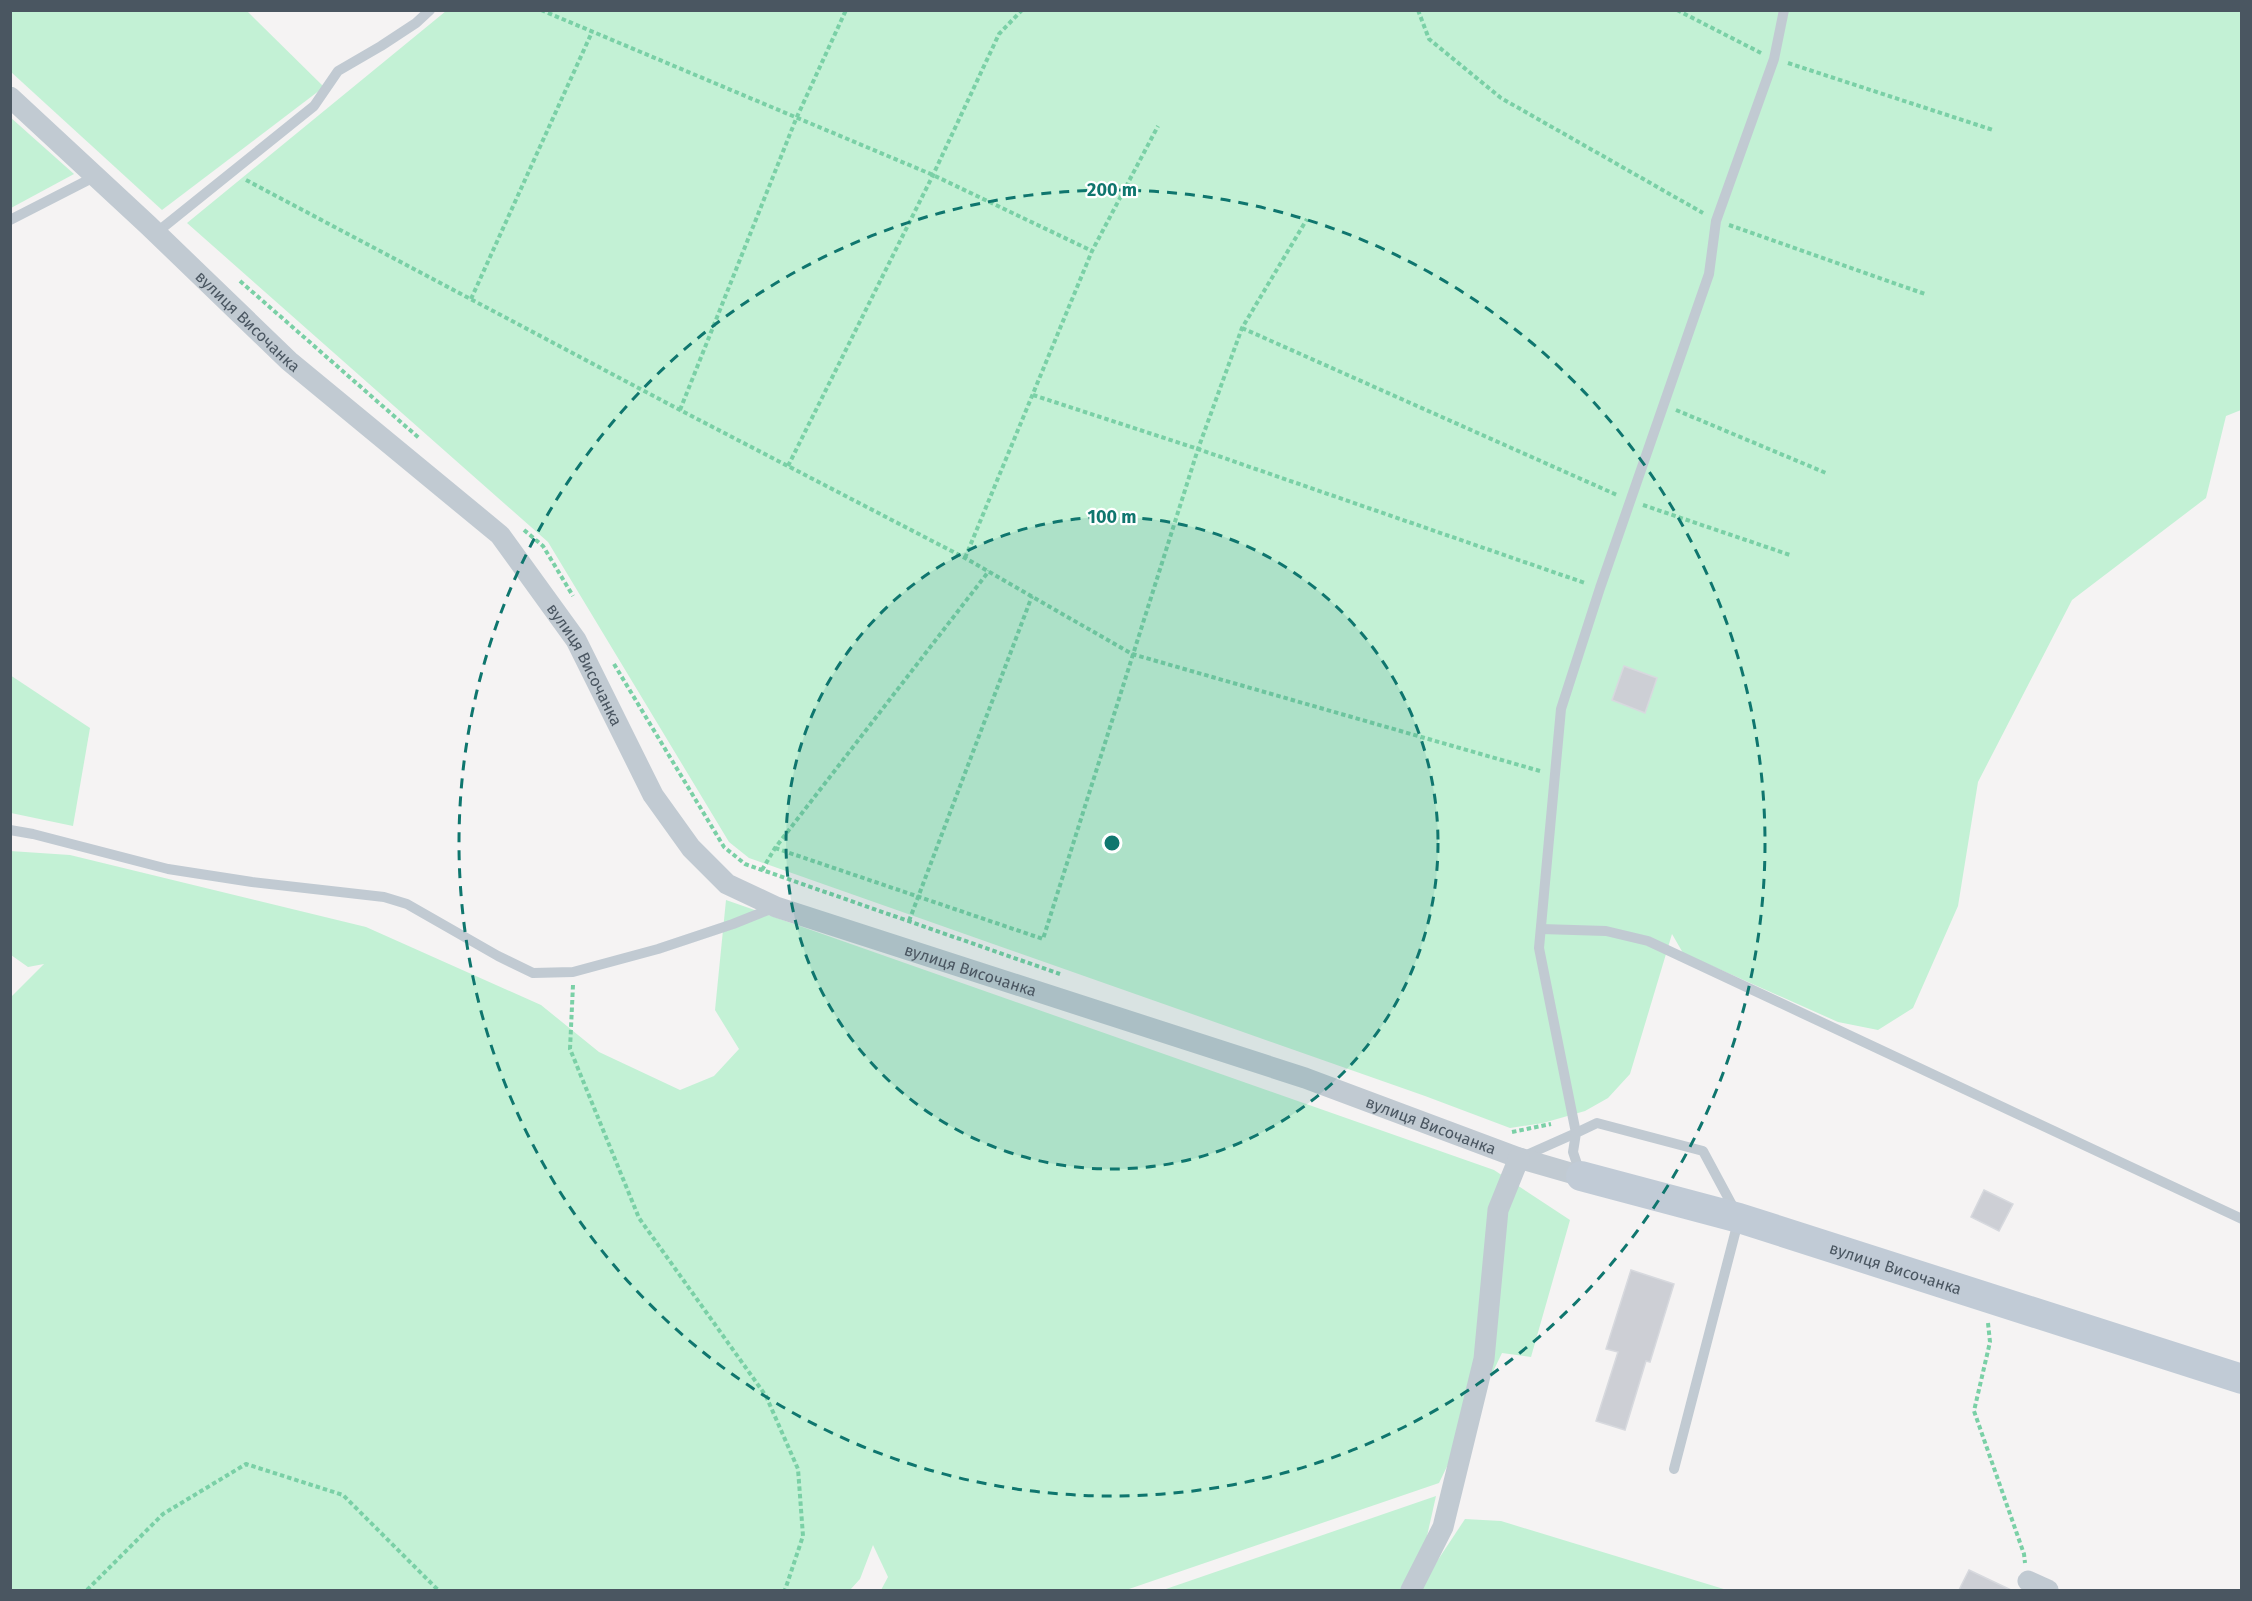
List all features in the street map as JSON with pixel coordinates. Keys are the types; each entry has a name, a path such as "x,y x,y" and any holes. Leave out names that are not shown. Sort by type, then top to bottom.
{"street":[{"name":"вулиця Височанка","path":"10,97 96,176 289,362 500,535 576,640 653,795 691,848 727,884 776,906 1305,1078 1519,1158 1739,1218 1985,1299 2241,1379"},
{"path":"1411,1590 1443,1527 1446,1516 1484,1359 1498,1210 1519,1158"},
{"path":"2028,1581 2048,1590"}],"lane":[{"path":"156,233 314,106 338,71 416,23 430,10"},
{"path":"1581,1176 1573,1152 1576,1133 1539,948 1561,709 1600,588 1709,274 1716,221 1774,59 1784,10"},
{"path":"10,220 96,176"},
{"path":"10,830 168,869 252,882 384,897 407,904 498,956 534,973 573,972 658,949 733,924 776,906"},
{"path":"1541,929 1606,931 1648,941 2241,1219"},
{"path":"1519,1158 1597,1123 1703,1151 1739,1218 1674,1469"}],"path":[{"path":"541,10 933,175 1092,251"},
{"path":"680,410 796,119 846,10"},
{"path":"788,466 933,175 999,34 1023,10"},
{"path":"1418,10 1429,39 1501,98 1716,221 1925,294"},
{"path":"1677,10 1774,59 1993,130"},
{"path":"471,299 592,32"},
{"path":"965,558 1092,251 1158,126"},
{"path":"231,172 965,558 1132,654 1555,776"},
{"path":"775,848 1043,939 1198,449 1242,328 1307,219"},
{"path":"233,275 428,445"},
{"path":"1242,328 1631,501 1790,555"},
{"path":"1033,395 1198,449 1600,588"},
{"path":"1664,405 1826,473"},
{"path":"516,523 543,546 579,606"},
{"path":"762,870 775,848 988,571"},
{"path":"909,921 1032,596"},
{"path":"609,656 724,847 745,864 1067,977"},
{"path":"573,972 570,1049 639,1218 766,1396 798,1469 803,1536 784,1590"},
{"path":"1509,1132 1543,1127 1572,1119"},
{"path":"1985,1299 1990,1342 1974,1411 2024,1554 2028,1581"},
{"path":"87,1590 163,1514 246,1464 343,1495 438,1590"}],"green space":[{"path":"10,11 247,11 324,87 162,210 11,72"},
{"path":"446,11 2241,11 2241,410 2226,416 2206,498 2072,600 1978,782 1958,906 1913,1008 1878,1030 1838,1022 1683,953 1672,934 1630,1074 1608,1098 1585,1111 1543,1123 1510,1128 749,858 729,842 548,542 187,223"},
{"path":"10,117 74,174 11,208 10,208"},
{"path":"10,675 90,728 73,826 11,813"},
{"path":"10,851 70,855 366,927 541,1005 599,1052 680,1090 714,1076 739,1049 715,1010 726,900 1494,1170 1570,1220 1531,1357 1502,1353 1439,1483 1126,1590 881,1590 888,1577 873,1545 860,1579 850,1590 11,1590 11,997 44,964 28,967 11,955"},
{"path":"1436,1496 1423,1554 1405,1590 1163,1590"},
{"path":"1465,1519 1501,1521 1727,1590 1418,1590"}],"building":[{"path":"1624,666 1657,678 1645,713 1612,700"},
{"path":"1984,1190 2013,1204 1999,1231 1971,1217"},
{"path":"1631,1270 1674,1284 1650,1362 1646,1361 1625,1430 1596,1421 1618,1352 1606,1349"},
{"path":"1969,1570 2011,1590 1959,1590"}]}
